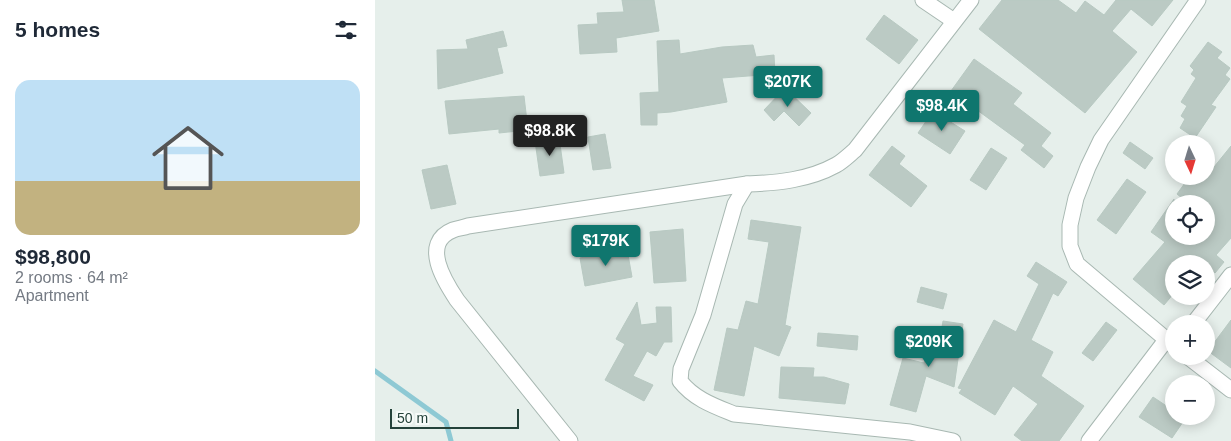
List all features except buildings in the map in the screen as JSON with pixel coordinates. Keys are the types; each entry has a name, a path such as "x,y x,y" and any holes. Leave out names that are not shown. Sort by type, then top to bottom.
{"street":[{"path":"923,0 954,21"},
{"path":"570,441 444,282 438,266 437,248 441,239 451,231 468,226 747,184 772,183 805,177 836,165 855,150 971,0"},
{"path":"1165,339 1077,264 1071,246 1070,225 1076,198 1101,140 1198,0"},
{"path":"747,184 735,204 703,315 681,369 680,382 688,392 709,405 734,414 910,432 953,441"},
{"path":"1200,315 1231,275"},
{"path":"1089,441 1165,349"},
{"path":"1199,365 1231,390"}],"waterway":[{"path":"375,371 446,422 451,441"}]}
